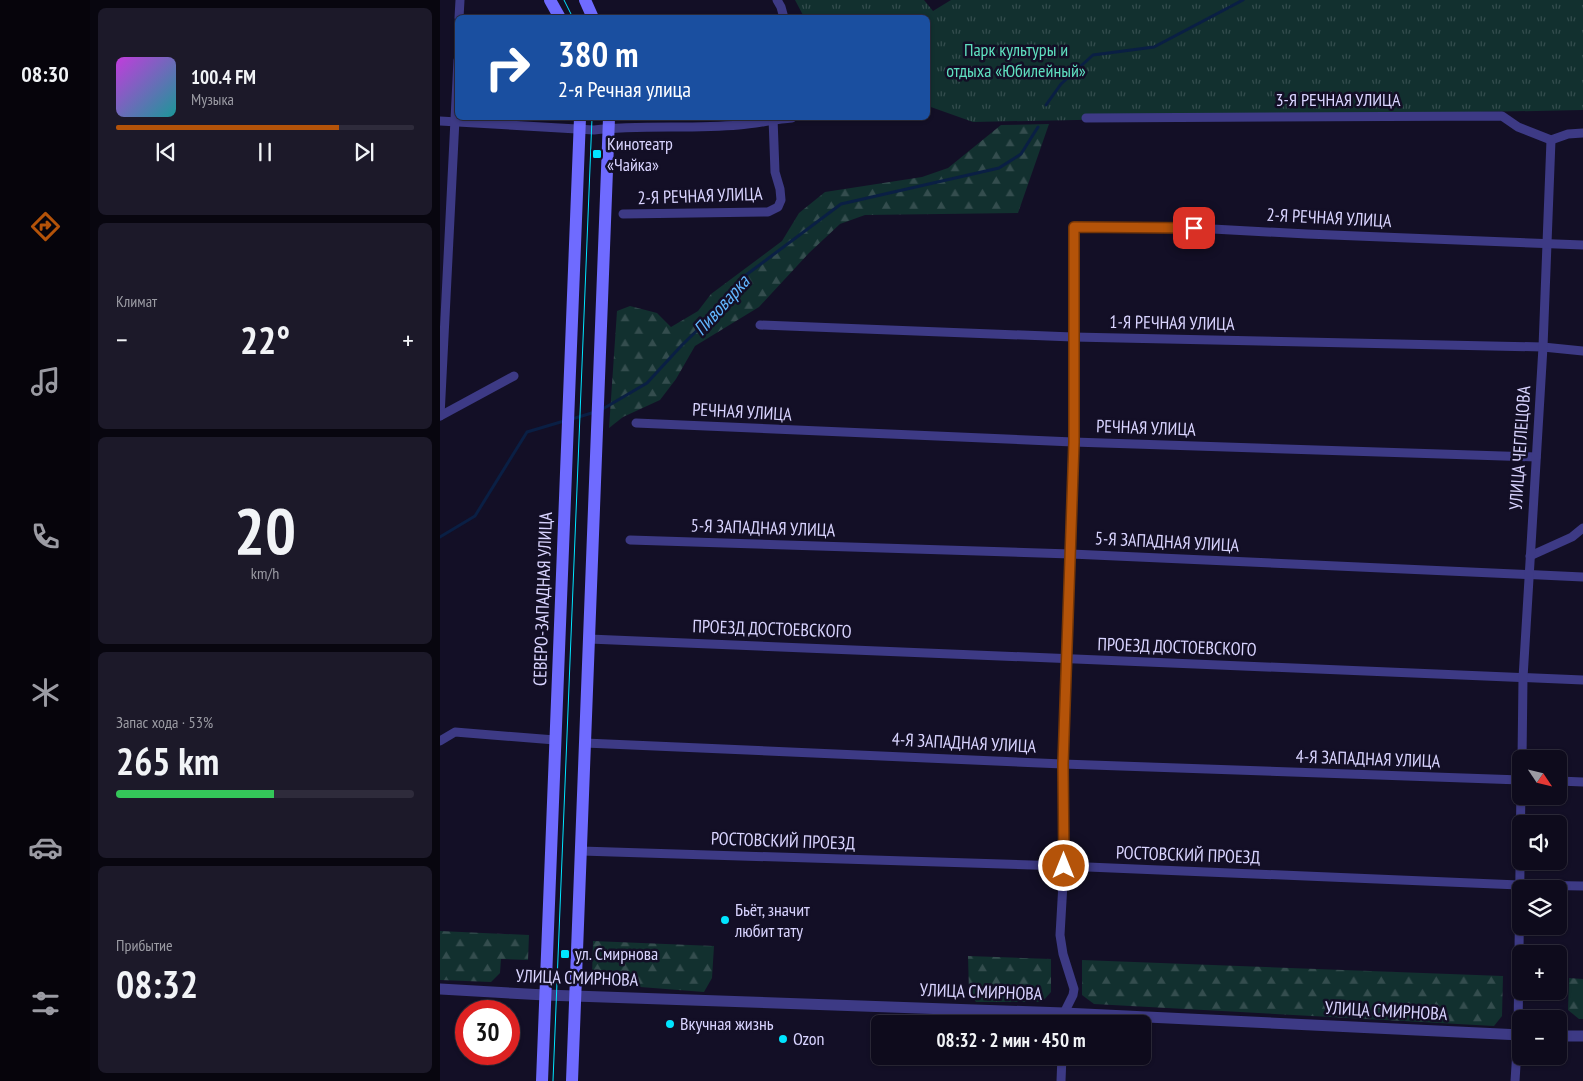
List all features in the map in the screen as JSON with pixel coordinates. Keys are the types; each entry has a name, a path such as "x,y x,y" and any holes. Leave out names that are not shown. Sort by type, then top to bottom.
{"main road":[{"path":"550,0 558,15"},
{"path":"585,0 592,15"},
{"name":"СЕВЕРО-ЗАПАДНАЯ УЛИЦА","path":"542,1081 579,123"},
{"path":"572,1081 609,123"}],"street":[{"path":"459,15 460,0"},
{"path":"777,0 783,15"},
{"name":"3-Я РЕЧНАЯ УЛИЦА","path":"1086,118 1502,116 1518,127 1551,140"},
{"path":"440,121 741,125 764,120"},
{"name":"2-Я РЕЧНАЯ УЛИЦА","path":"623,214 768,212 778,206 781,200 775,172 773,120"},
{"path":"440,416 455,122"},
{"path":"1551,140 1568,134 1583,133"},
{"name":"УЛИЦА ЧЕГЛЕЦОВА","path":"1522,750 1530,556 1543,347 1551,140"},
{"name":"2-Я РЕЧНАЯ УЛИЦА","path":"1073,337 1074,227 1194,228 1583,244"},
{"name":"1-Я РЕЧНАЯ УЛИЦА","path":"760,325 1073,337 1543,347 1583,350"},
{"path":"1065,1015 1074,989 1063,954 1060,935 1064,866 1063,764 1074,442 1073,337"},
{"path":"440,416 514,376"},
{"name":"РЕЧНАЯ УЛИЦА","path":"636,423 1074,442 1536,457"},
{"path":"1530,556 1572,537 1583,528"},
{"name":"5-Я ЗАПАДНАЯ УЛИЦА","path":"630,540 1071,554 1583,577"},
{"name":"ПРОЕЗД ДОСТОЕВСКОГО","path":"589,639 1583,680"},
{"path":"440,741 455,732 555,740"},
{"name":"4-Я ЗАПАДНАЯ УЛИЦА","path":"585,743 1063,764 1512,780"},
{"path":"1568,782 1583,782"},
{"path":"1519,880 1521,805"},
{"name":"РОСТОВСКИЙ ПРОЕЗД","path":"581,851 1064,866 1512,885"},
{"name":"РОСТОВСКИЙ ПРОЕЗД","path":"1567,886 1583,886"},
{"path":"1519,935 1520,1010"},
{"name":"УЛИЦА СМИРНОВА","path":"440,989 1000,1015"},
{"name":"УЛИЦА СМИРНОВА","path":"1151,1021 1512,1035"},
{"path":"1567,1036 1583,1036"},
{"path":"1061,1081 1062,1065"},
{"path":"1515,1081 1517,1065"}],"green space":[{"name":"Парк культуры и отдыха «Юбилейный»","path":"795,0 924,0 933,11 951,0 1583,0 1583,110 973,122 930,107 930,15 803,15"},
{"path":"1049,124 1018,213 865,215 840,224 809,253 759,307 695,346 676,379 660,400 623,417 609,428 617,311 630,306 657,313 671,327 698,311 711,294 782,241 799,213 825,192 922,177 948,168 1001,125"},
{"path":"440,931 529,935 528,960 501,959 500,973 491,982 440,980"},
{"path":"593,941 714,946 712,978 704,992 602,984 592,976"},
{"path":"968,956 1051,959 1051,992 1042,1002 976,1002 969,992"},
{"path":"1082,960 1503,976 1502,1016 1494,1026 1094,1004 1082,995"},
{"path":"1569,978 1583,979 1583,1019 1579,1019 1568,1010"}],"waterway":[{"name":"Пивоварка","path":"1046,105 1061,84 1093,55 1154,47 1243,0"},
{"name":"Пивоварка","path":"601,410 647,383 714,314 746,275 841,204 999,168 1021,154 1038,127"},
{"name":"Пивоварка","path":"572,419 595,412"},
{"name":"Пивоварка","path":"440,537 475,516 527,432 564,421"}],"tram line":[{"path":"564,0 572,15"},
{"path":"553,1081 592,120"}],"place":[{"name":"Кинотеатр «Чайка»","path":"597,154"},
{"name":"Бьёт, значит любит тату","path":"725,920"},
{"name":"ул. Смирнова","path":"565,954"},
{"name":"Вкучная жизнь","path":"670,1024"},
{"name":"Ozon","path":"783,1039"}],"route":[{"path":"1064,866 1063,764 1074,442 1074,227 1194,228"}]}
